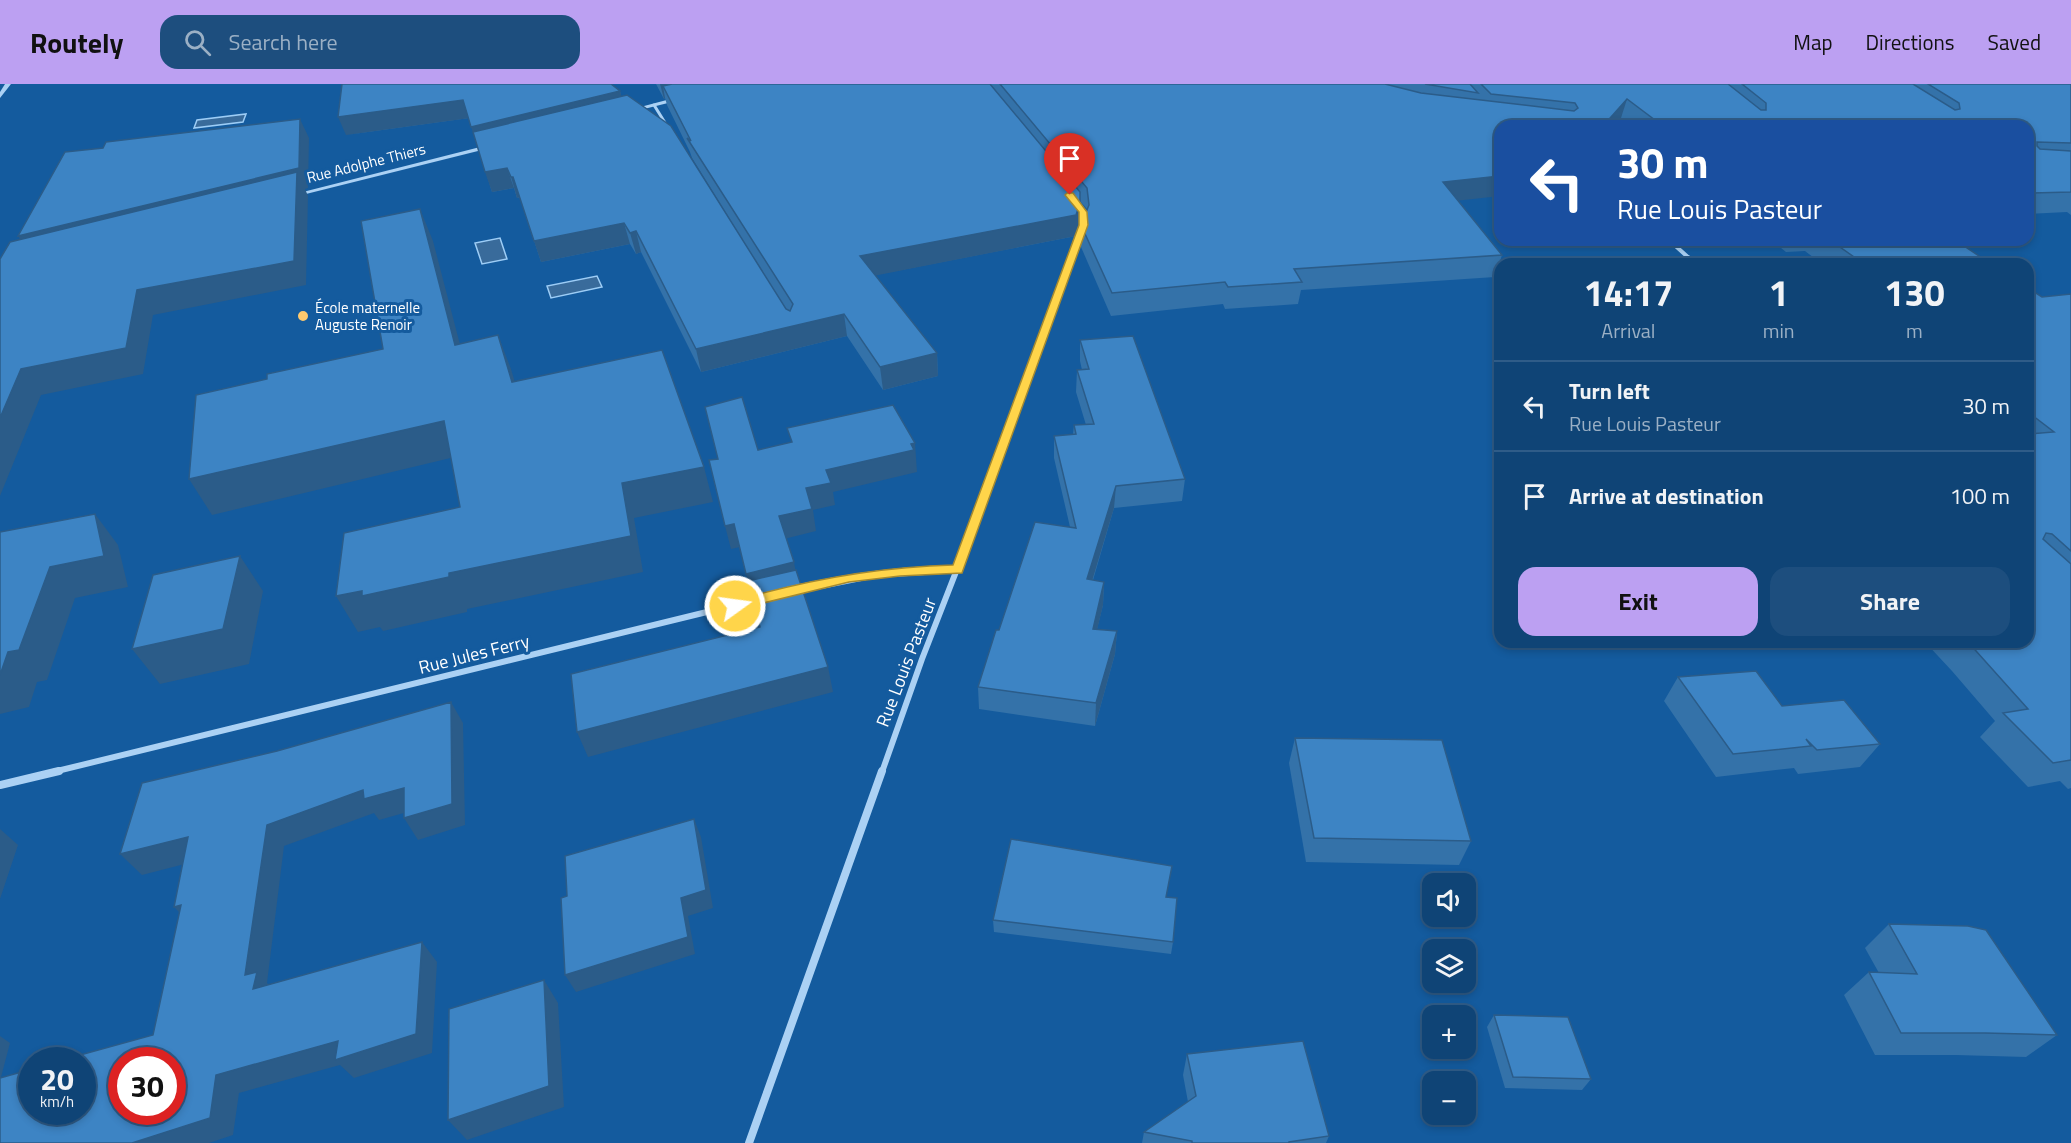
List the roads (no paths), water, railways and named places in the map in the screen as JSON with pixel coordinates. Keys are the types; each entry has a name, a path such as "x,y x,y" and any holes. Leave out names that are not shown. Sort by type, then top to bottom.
{"street":[{"path":"0,96 8,84"},
{"path":"622,113 687,97"},
{"name":"Rue Adolphe Thiers","path":"286,197 501,143"},
{"name":"Rue Louis Pasteur","path":"749,1143 922,659 1084,225 1083,212 1069,193"},
{"path":"1676,246 1689,258"},
{"path":"791,592 849,578 900,571 957,570"},
{"name":"Rue Jules Ferry","path":"0,785 768,598"}],"lane":[{"path":"654,105 669,129"}],"water":[{"path":"246,114 243,122 194,128 197,120"},
{"path":"500,238 507,259 482,264 475,243"},
{"path":"597,276 602,287 551,298 547,286"}],"place":[{"name":"École maternelle Auguste Renoir","path":"303,316"}]}
